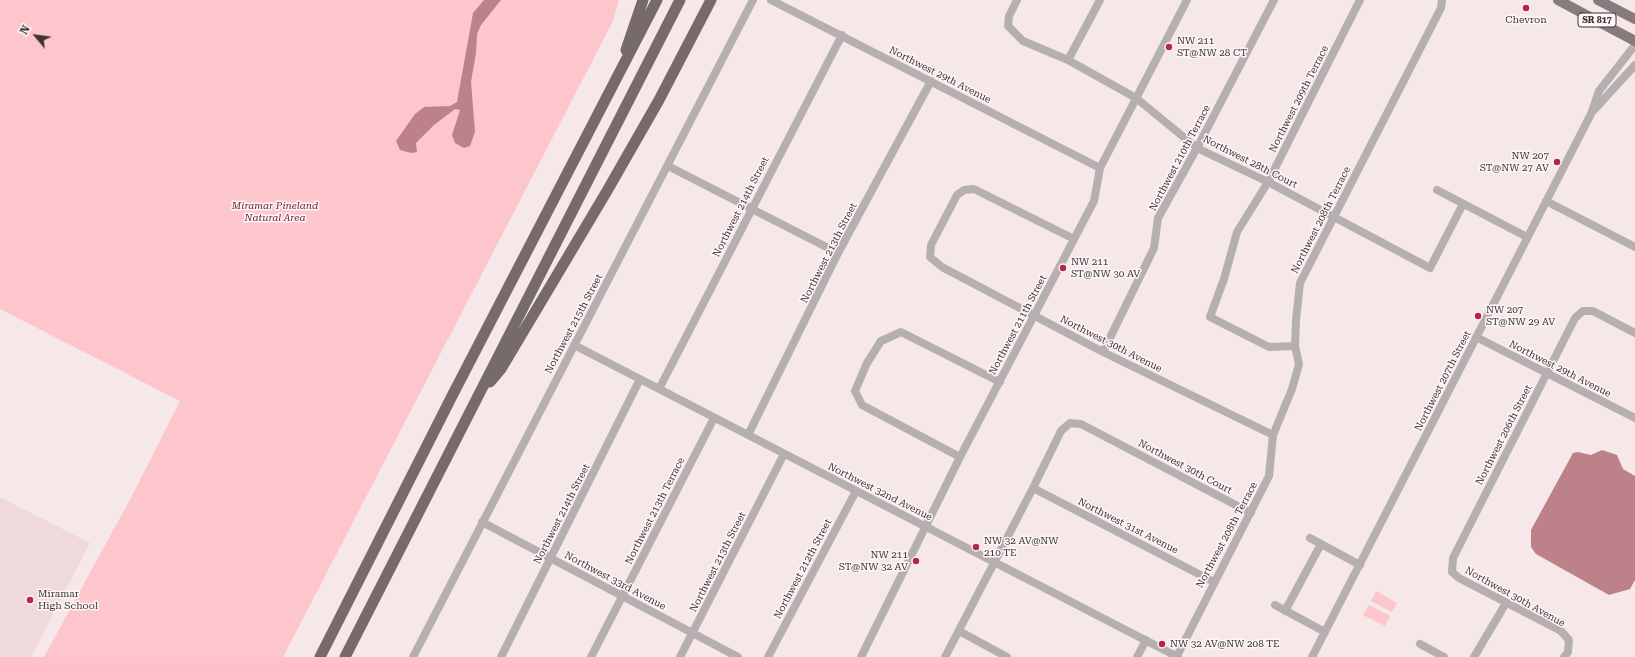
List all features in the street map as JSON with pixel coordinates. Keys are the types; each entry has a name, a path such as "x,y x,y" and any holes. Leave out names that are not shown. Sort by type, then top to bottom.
{"highway":[{"path":"619,75 643,0"},
{"path":"320,657 452,396 658,0"},
{"path":"345,657 680,0"},
{"path":"478,396 500,370 584,231 653,110 710,0"}],"main road":[{"name":"SR 817","path":"1558,0 1635,41"},
{"name":"SR 817","path":"1598,0 1635,19"}],"street":[{"name":"Northwest 215th Street","path":"413,657 668,166 732,36 753,0"},
{"name":"Northwest 29th Avenue","path":"771,0 1100,168"},
{"name":"Northwest 28th Court","path":"1017,0 1009,16 1008,26 1023,41 1068,60 1136,98 1197,148 1268,182 1430,268 1463,204"},
{"path":"1068,60 1100,0"},
{"name":"Northwest 211th Street","path":"861,657 960,457 1094,201 1100,168 1187,0"},
{"name":"Northwest 210th Terrace","path":"1103,352 1154,248 1158,218 1197,148 1274,0"},
{"name":"Northwest 209th Terrace","path":"1295,346 1269,347 1210,317 1224,279 1237,232 1268,182 1360,0"},
{"name":"Northwest 208th Terrace","path":"1177,657 1269,476 1273,435 1292,389 1299,364 1295,346 1300,284 1318,246 1335,218 1379,127 1441,8 1442,0"},
{"name":"Northwest 214th Street","path":"659,389 842,35"},
{"name":"Northwest 207th Street","path":"1312,657 1591,114 1602,86 1635,45"},
{"name":"Northwest 207th Street","path":"1591,114 1635,65"},
{"name":"Northwest 213th Street","path":"748,435 838,253 931,81"},
{"path":"668,166 838,253"},
{"name":"Northwest 30th Avenue","path":"1074,239 974,189 964,190 957,195 931,245 930,256 942,267 1103,352 1273,435"},
{"path":"1436,190 1527,237"},
{"path":"1546,201 1635,247"},
{"name":"Northwest 206th Street","path":"1452,572 1452,558 1575,318 1583,311 1593,311 1635,333"},
{"path":"960,457 862,405 855,391 867,363 881,341 901,332 1000,382"},
{"name":"Northwest 29th Avenue","path":"1476,337 1635,418"},
{"name":"Northwest 32nd Avenue","path":"574,345 856,491 927,526 1177,657"},
{"name":"Northwest 214th Street","path":"501,657 640,379"},
{"name":"Northwest 213th Terrace","path":"591,657 714,418"},
{"name":"Northwest 30th Court","path":"1033,488 1061,431 1070,423 1080,424 1251,513"},
{"name":"Northwest 213th Street","path":"680,657 784,454"},
{"path":"945,657 1033,488"},
{"name":"Northwest 31st Avenue","path":"1033,488 1214,582"},
{"name":"Northwest 212th Street","path":"768,657 856,491"},
{"name":"Northwest 33rd Avenue","path":"482,522 738,657"},
{"path":"1310,538 1360,565"},
{"path":"1285,610 1321,544"},
{"name":"Northwest 30th Avenue","path":"1452,572 1459,578 1562,631 1569,640 1568,652 1564,657"},
{"path":"1474,657 1506,603"},
{"path":"1275,605 1325,632"},
{"path":"959,631 1007,657"},
{"path":"1137,657 1146,640"},
{"path":"1420,644 1444,657"}],"shaded area":[{"path":"484,0 501,0 481,25 477,34 476,53 471,82 475,132 470,146 464,148 455,143 452,135 460,110 455,109 434,125 416,143 417,152 411,153 400,150 396,141 415,114 424,107 450,106 457,102 473,13"},
{"path":"1602,450 1617,455 1623,469 1635,476 1635,580 1630,589 1609,595 1536,554 1531,547 1531,530 1573,453 1578,452 1591,455"},
{"name":"Miramar High School","path":"0,497 90,543 31,657 0,657"}],"green space":[{"name":"Miramar Pineland Natural Area","path":"0,0 619,0 612,23 283,657 44,657 133,494 180,401 0,309"},
{"path":"1376,591 1397,603 1392,612 1371,601"},
{"path":"1369,605 1390,616 1385,626 1363,615"}],"place":[{"name":"Chevron","path":"1526,8"},
{"name":"NW 211 ST@NW 28 CT","path":"1169,47"},
{"name":"NW 207 ST@NW 27 AV","path":"1557,162"},
{"name":"NW 211 ST@NW 30 AV","path":"1063,268"},
{"name":"NW 207 ST@NW 29 AV","path":"1478,316"},
{"name":"NW 32 AV@NW 210 TE","path":"976,547"},
{"name":"NW 211 ST@NW 32 AV","path":"916,561"},
{"name":"Miramar High School","path":"30,600"},
{"name":"NW 32 AV@NW 208 TE","path":"1162,644"}]}
